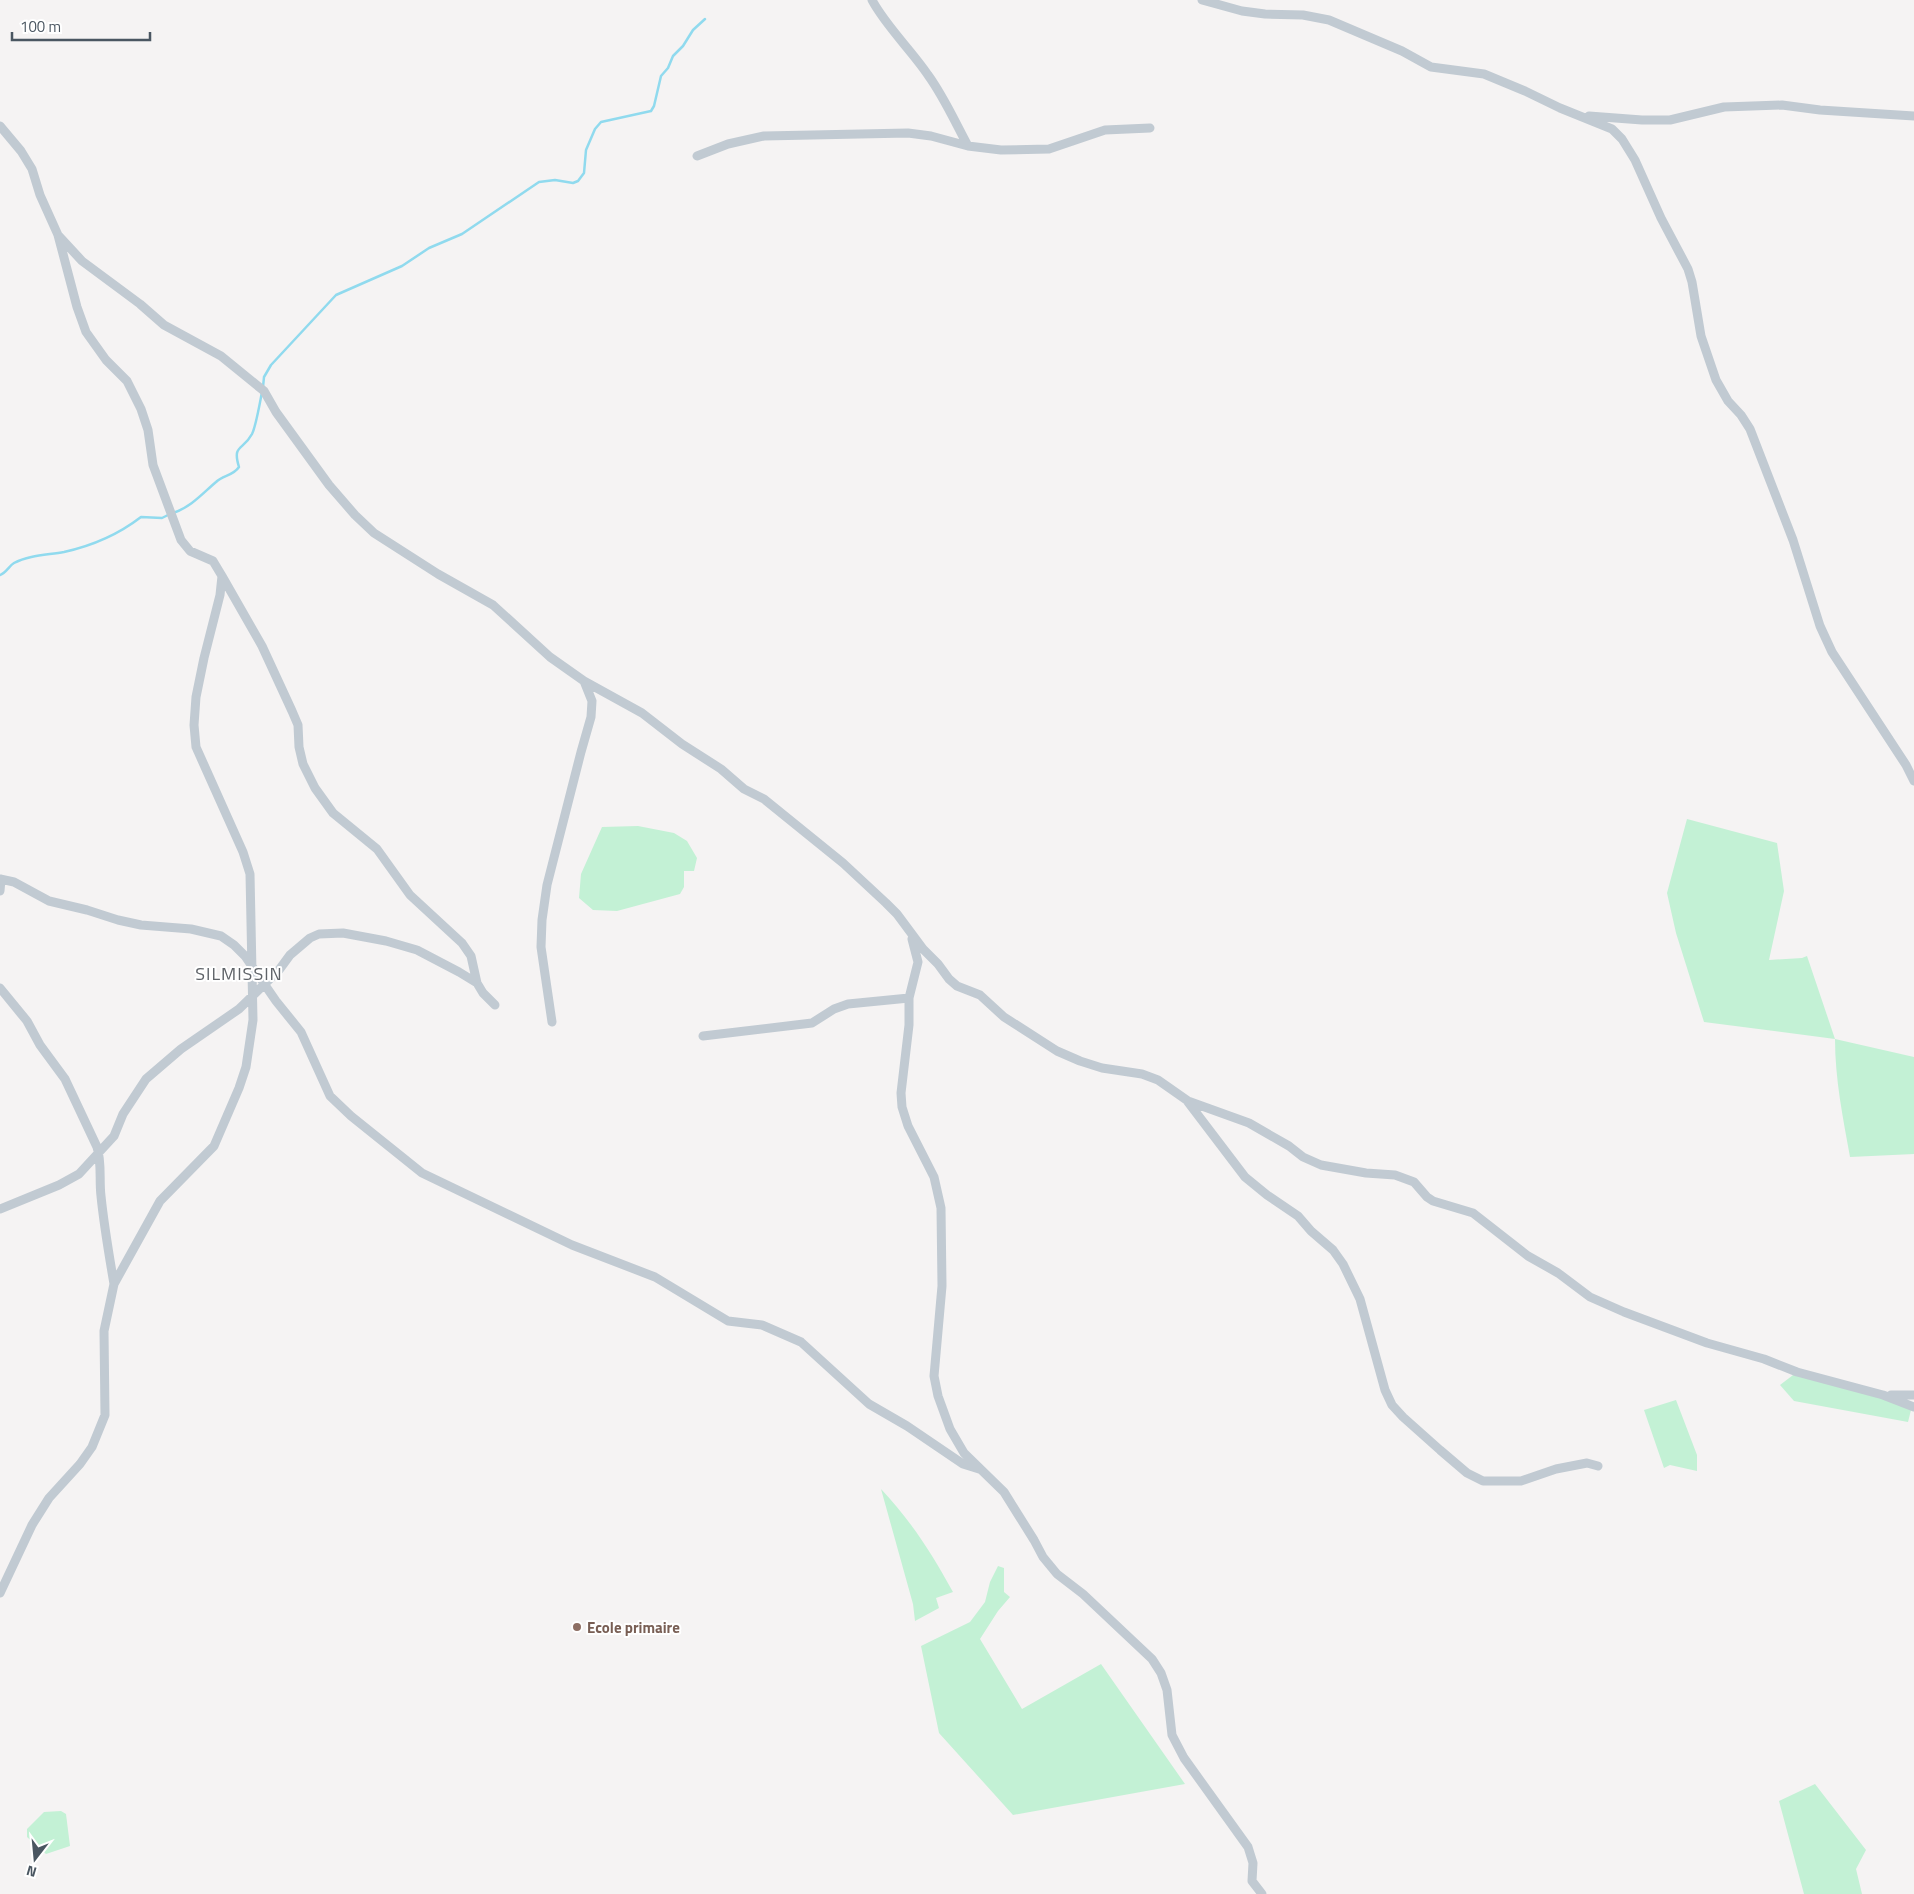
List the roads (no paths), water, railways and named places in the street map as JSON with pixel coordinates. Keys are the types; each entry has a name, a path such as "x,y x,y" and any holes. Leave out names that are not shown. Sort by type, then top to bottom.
{"street":[{"path":"872,0 937,86 968,146"},
{"path":"1202,0 1242,11 1303,15 1329,20 1402,51 1431,67 1484,74 1612,129 1622,139 1635,160 1661,218 1688,269 1701,336 1716,380 1728,401 1741,415 1750,429 1793,540 1820,626 1832,652 1914,780"},
{"path":"1581,115 1642,120 1670,120 1724,107 1782,105 1820,110 1914,116"},
{"path":"0,126 21,151 32,169 40,195 58,235 77,307 86,332 106,360 126,382 141,409 148,430 153,465 181,540 190,552 213,561 262,646 298,725 299,747 303,764 315,788 333,813 377,849 410,895 462,943 471,956 477,983 495,1005"},
{"path":"697,156 715,148 764,136 908,133 931,136 968,146 1001,150 1048,149 1105,130 1150,128"},
{"path":"58,235 82,261 140,304 164,325 221,356 264,391 276,412 330,485 355,515 374,533 438,574 493,605 550,657 584,681 642,713 682,744 720,769 744,789 764,799 850,870 897,914 908,931 949,979 957,986 980,995 1004,1018 1057,1051 1102,1068 1142,1074 1154,1078 1188,1101 1249,1123 1303,1157 1321,1166 1366,1173 1395,1175 1414,1182 1433,1201 1473,1213 1528,1256 1558,1272 1590,1296 1624,1312 1701,1341 1764,1359 1798,1372 1883,1395 1914,1407"},
{"path":"0,1593 32,1525 49,1498 80,1464 92,1447 105,1415 104,1331 114,1284 160,1201 214,1146 246,1067 253,1020 250,874 243,852 196,747 194,725 199,676 220,595 222,576"},
{"path":"552,1022 541,947 542,920 547,886 592,716 592,701 584,681"},
{"path":"0,891 1,879 14,882 49,901 118,920 141,925 191,929 221,936 234,945 244,956 301,1032 330,1096 351,1116 422,1173 572,1245 655,1277 728,1321 762,1325 801,1342 869,1404 907,1426 963,1464 979,1469"},
{"path":"908,931 917,952 918,962 909,998 909,1025 901,1093 902,1107 919,1150 934,1177 941,1208 942,1286 934,1376 938,1396 953,1436 964,1453 1004,1492 1043,1557 1056,1574 1083,1594 1152,1659 1161,1673 1167,1690 1172,1735 1184,1758 1248,1847 1253,1863 1252,1881 1262,1894"},
{"path":"0,1209 69,1181 79,1174 114,1136 123,1114 146,1079 181,1049 239,1009 302,943 319,934 343,933 364,935 417,950 477,983"},
{"path":"0,988 27,1021 40,1045 65,1079 99,1153 104,1227 114,1284"},
{"path":"703,1036 812,1023 834,1009 848,1004 909,998"},
{"path":"1188,1101 1245,1176 1267,1195 1298,1216 1333,1250 1343,1264 1360,1299 1385,1390 1392,1405 1432,1444 1467,1473 1483,1481 1521,1481 1556,1469 1587,1463 1598,1466"},
{"path":"1883,1395 1914,1395"}],"waterway":[{"path":"263,387 264,377 271,365 336,295 402,266 429,248 462,234 539,182 555,180 573,183 578,181 584,173 586,150 595,129 601,122 651,111 654,106 661,76 668,68 673,56 683,46 693,30 705,19"},
{"path":"173,513 191,504 219,480 239,467 237,460 238,451 252,434 262,392"},
{"path":"0,575 12,564 20,560 64,552 94,543 114,534 141,517 162,518 168,515"}],"place":[{"name":"Ecole primaire","path":"577,1627"}],"district":[{"name":"SILMISSIN","path":"239,973"}]}
